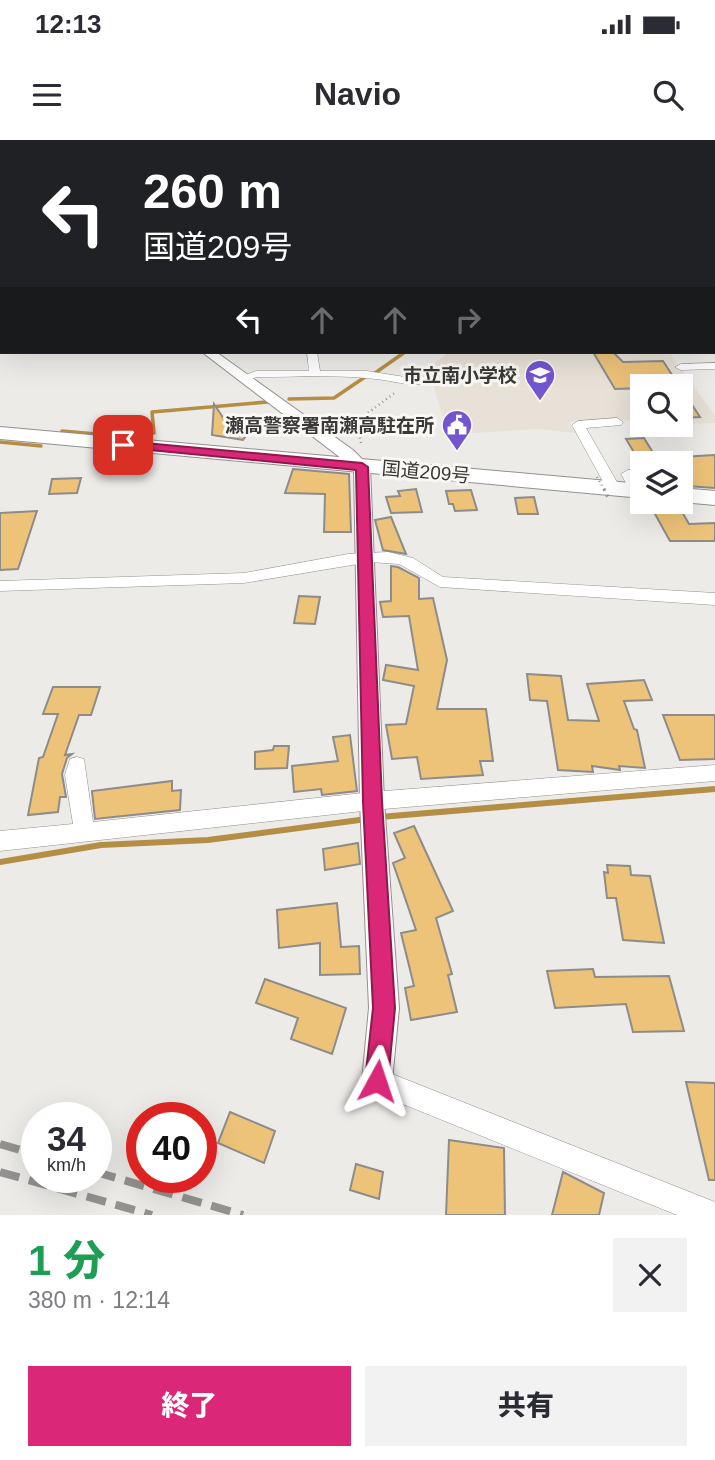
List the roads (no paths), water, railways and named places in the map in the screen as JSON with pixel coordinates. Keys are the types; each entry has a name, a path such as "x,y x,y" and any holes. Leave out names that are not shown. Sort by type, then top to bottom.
{"highway":[{"name":"国道209号","path":"0,433 362,458 623,486"},
{"path":"693,494 715,498"}],"street":[{"path":"211,354 358,461 362,458 373,815 384,1008 377,1081 712,1215"},
{"path":"312,354 315,374"},
{"path":"681,367 714,366"},
{"path":"244,378 256,374 367,374 412,380 432,379"},
{"path":"617,422 578,425 623,486"},
{"path":"0,586 244,578 279,574 366,555 402,559 440,582 715,598"},
{"path":"77,765 75,775 85,832"},
{"path":"0,841 85,832 373,815 715,773"}],"waterway":[{"path":"375,373 402,354"},
{"path":"289,399 334,398 365,377"},
{"path":"62,431 119,436 154,433 152,412 267,402"},
{"path":"0,442 41,446"},
{"path":"380,817 715,789"},
{"path":"0,862 101,845 208,840 367,819"}],"railway":[{"path":"0,1144 21,1150"},
{"path":"0,1172 152,1215"},
{"path":"112,1177 243,1215"}],"place":[{"name":"市立南小学校","path":"540,402"},
{"name":"瀬高警察署南瀬高駐在所","path":"457,452"}]}
